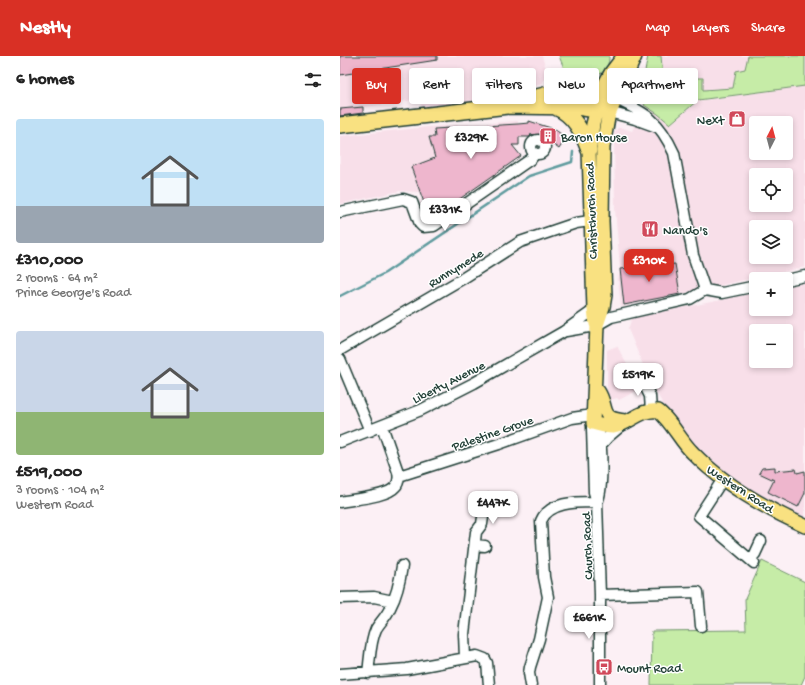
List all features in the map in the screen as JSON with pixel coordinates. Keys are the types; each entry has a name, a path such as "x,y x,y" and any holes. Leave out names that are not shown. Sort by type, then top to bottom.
{"highway":[{"name":"Christchurch Road","path":"616,68 625,56"},
{"name":"Christchurch Road","path":"626,68 634,56"},
{"path":"508,106 544,96"},
{"name":"Christchurch Road","path":"602,111 607,98"},
{"path":"340,124 508,106 602,111"},
{"path":"548,107 563,110 576,121 589,150"}],"main road":[{"name":"Christchurch Road","path":"593,419 596,388 597,327 594,310 590,221 589,150 602,111"},
{"name":"Christchurch Road","path":"597,327 605,295 602,253 604,133 602,111"},
{"path":"596,388 602,398 603,408 609,416 614,420 626,421"},
{"path":"593,419 604,426 614,427 651,411"},
{"name":"Western Road","path":"651,411 660,413 691,452 724,479 784,516 805,526"}],"street":[{"path":"625,104 648,115 660,129 674,153 693,255 705,290"},
{"path":"602,111 648,123 660,129"},
{"path":"340,212 403,199 412,202 420,224 423,227 434,226 535,154"},
{"name":"Runnymede","path":"340,350 449,287 520,242 576,223 590,221"},
{"path":"793,279 805,276"},
{"path":"597,327 611,317 690,300 705,290 722,293 749,287"},
{"name":"Liberty Avenue","path":"340,442 421,410 474,383 563,332 594,310"},
{"name":"Liberty Avenue","path":"563,332 597,327"},
{"path":"340,359 370,430"},
{"path":"642,378 650,396 651,411"},
{"name":"Palestine Grove","path":"399,476 499,444 572,418 593,419"},
{"name":"Church Road","path":"593,419 598,430 600,446 600,492 597,502"},
{"name":"Church Road","path":"593,419 594,492 597,502 600,595 600,685"},
{"path":"600,446 626,421"},
{"path":"340,502 381,494 395,488 399,476 382,426"},
{"path":"724,479 699,516 752,561 761,541"},
{"path":"465,658 464,634 480,546 476,532 483,520 486,503 490,499 496,499"},
{"path":"531,685 529,673 530,667 539,639 548,597 544,577 541,521 544,515 552,508 563,505 597,502"},
{"path":"368,673 376,629 394,601 399,586 402,566"},
{"path":"600,595 698,592 701,626"},
{"path":"340,598 374,597 394,601"},
{"path":"340,674 406,669 477,656 485,659 487,663 489,685"}],"shaded area":[{"path":"340,56 542,56 546,68 544,68 543,82 536,86 536,68 472,68 472,101 464,102 464,68 409,68 409,101 401,102 401,68 352,68 352,104 386,104 340,109"},
{"path":"661,56 748,56 745,69 736,71 733,88 703,90 703,78 698,78 698,68 662,68"},
{"path":"805,86 805,267 782,272 749,272 749,279 621,307 618,279 620,267 615,209 615,131 618,128 623,128 632,131 644,105 671,124 694,104 698,104 698,101"},
{"path":"421,104 449,104 421,107"},
{"path":"518,121 519,145 426,208 419,192 400,191 340,204 340,136 429,127"},
{"path":"805,283 805,518 749,491 702,453 672,419 651,384 628,329 632,318 749,294 749,316 793,316 793,286"},
{"path":"617,346 640,389 619,400 617,398 607,401 607,350"}],"green space":[{"path":"559,56 609,56 607,67 599,75 599,68 564,68"},
{"path":"648,56 661,56 662,68 646,68"},
{"path":"748,56 805,56 805,86 698,100 698,78 703,78 703,90 733,88 736,71 745,69"},
{"path":"644,104 693,104 670,124"},
{"path":"762,561 805,582 805,676 801,685 651,685 652,631 746,630 745,599"}],"building":[{"path":"340,56 437,56 437,60 385,68 352,68 352,73 340,75"},
{"path":"363,107 363,113 340,116 340,109"},
{"path":"529,121 557,130 566,138 559,149 544,138 531,134 530,137 519,137 519,145 512,145 521,156 431,219 411,167 435,158 429,137 435,137 434,129 518,124 529,123"},
{"path":"675,264 680,294 624,305 620,269"},
{"path":"775,467 775,471 796,469 797,473 805,471 805,493 798,507 768,492 774,480 759,473 762,468"}],"waterway":[{"path":"340,296 385,273 529,176 572,162 573,152"}],"place":[{"name":"Next","path":"737,119"},
{"name":"Baron House","path":"548,136"},
{"name":"Nando's","path":"650,229"},
{"name":"Mount Road","path":"604,667"}]}
